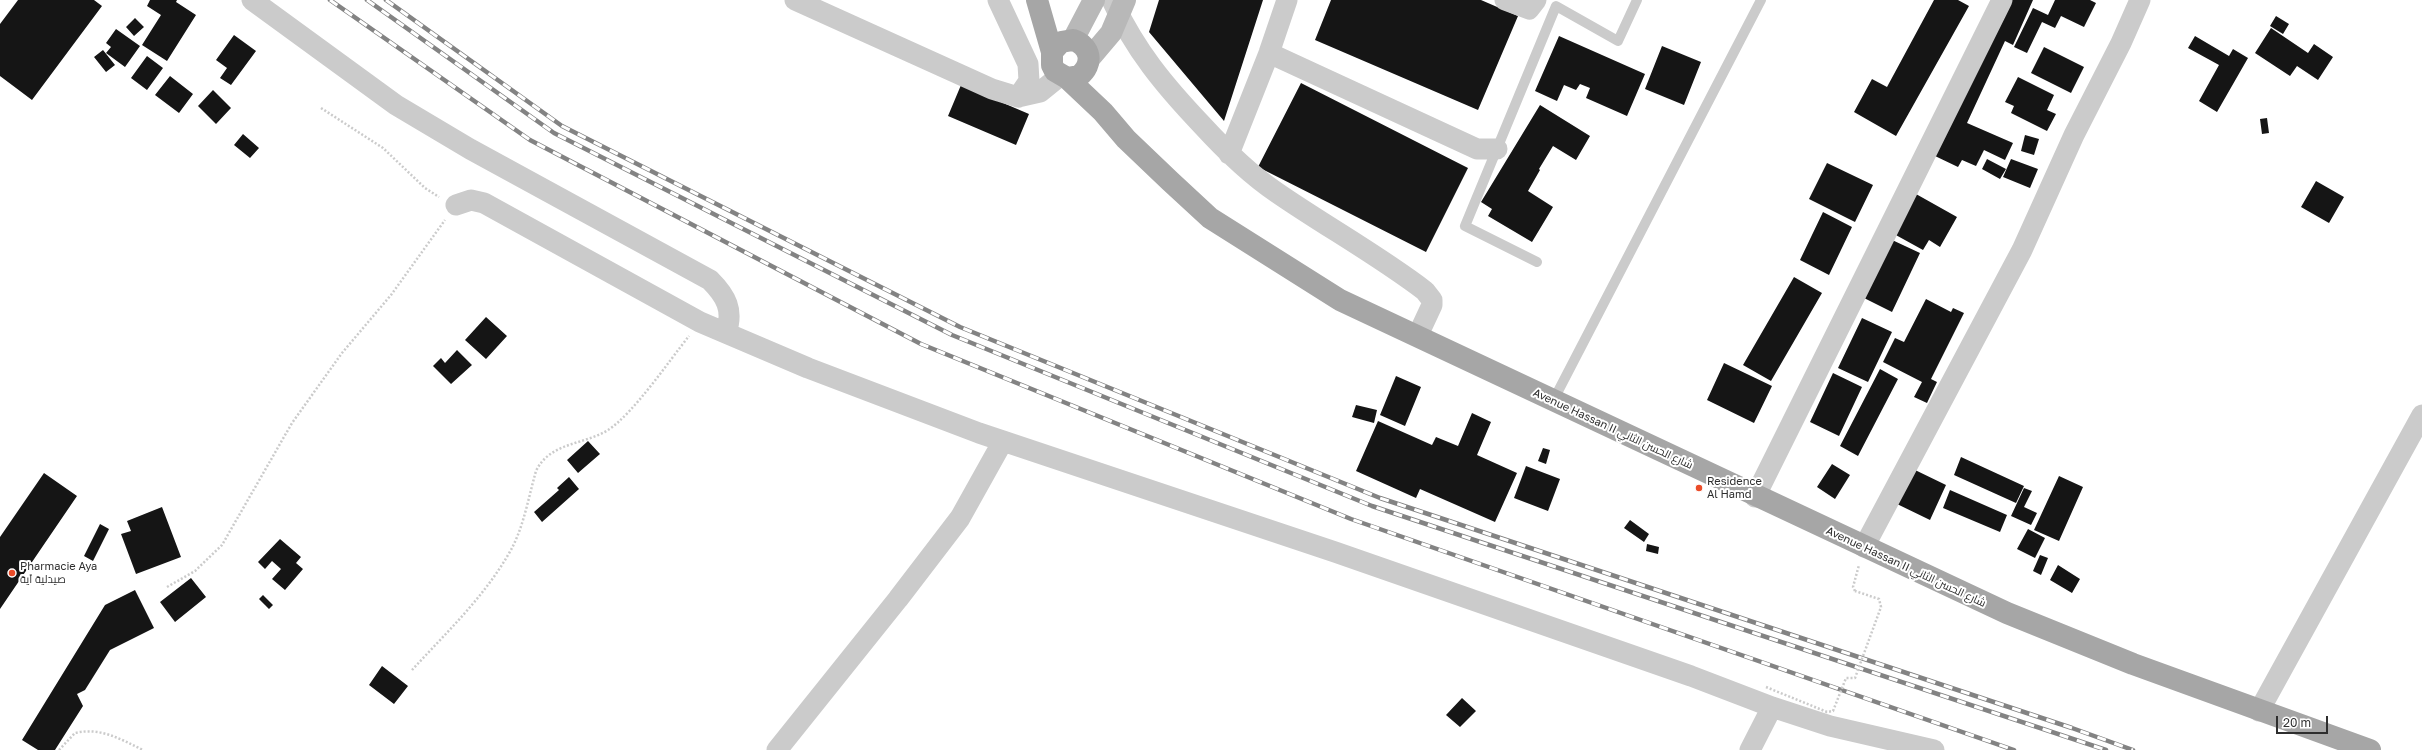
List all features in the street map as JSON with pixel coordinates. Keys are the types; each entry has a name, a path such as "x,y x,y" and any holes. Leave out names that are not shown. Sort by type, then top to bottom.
{"main road":[{"name":"Avenue Hassan II شارع الحسن الثاني","path":"1037,0 1064,44"},
{"name":"Avenue Hassan II شارع الحسن الثاني","path":"1042,0 1064,44"},
{"name":"Avenue Hassan II شارع الحسن الثاني","path":"1064,44 1052,65 1075,71 1103,112 1126,139 1210,218 1340,300 1418,335 1755,497 2006,613 2133,664 2259,711 2370,750"},
{"name":"Avenue Hassan II شارع الحسن الثاني","path":"1064,44 1085,46 1075,71"}],"street":[{"path":"252,0 396,105 470,149 710,280 728,303 730,317 726,334"},
{"path":"797,0 992,89 1018,97 1040,92 1075,71 1111,33 1119,6"},
{"path":"998,0 1028,64 1029,81 1018,97"},
{"path":"1064,44 1094,0"},
{"path":"1229,154 1270,53 1287,0"},
{"path":"1505,0 1528,9 1533,8 1536,0"},
{"path":"1755,497 2002,0"},
{"path":"1864,547 2022,250 2074,135 2121,43 2140,0"},
{"path":"1119,6 1134,44 1164,86 1229,154 1275,191 1426,291 1432,300 1432,305 1418,335"},
{"path":"1270,53 1477,149 1497,149"},
{"path":"456,205 471,200 484,203 700,322 726,334 808,368 1003,441 1335,552 1691,676 1772,707 1857,733 1934,750"},
{"path":"2259,711 2422,415"},
{"path":"776,750 898,599 960,518 1003,441"},
{"path":"1750,750 1772,707"},
{"path":"1857,733 1870,750"}],"lane":[{"path":"1537,262 1466,226 1556,6 1618,41 1637,0"},
{"path":"1553,401 1761,0"}],"path":[{"path":"166,587 195,571 222,545 237,524 292,423 342,353 391,295 456,205 434,195 383,148 322,108"},
{"path":"412,670 471,605 508,556 519,533 536,471 540,462 550,453 602,433 616,424 630,410 700,322"},
{"path":"1766,687 1827,712 1833,711 1846,678 1856,678 1881,607 1879,600 1855,591 1853,587 1864,547"},
{"path":"59,750 75,733 95,730 108,733 143,750"}],"building":[{"path":"18,0 94,0 102,6 32,100 0,76 0,24"},
{"path":"150,0 177,0 176,2 196,15 167,61 142,45 161,15 147,6"},
{"path":"1159,0 1263,0 1224,121 1149,32"},
{"path":"1331,0 1481,0 1518,16 1478,110 1315,40"},
{"path":"1934,0 1958,0 1969,6 1896,136 1854,112 1872,79 1887,87"},
{"path":"2007,0 2033,0 2013,45 2005,41 1967,123 2013,143 2005,160 1984,150 1976,166 1962,160 1958,167 1935,156"},
{"path":"2055,0 2090,0 2096,3 2084,27 2061,16 2055,28 2042,22 2027,53 2014,47 2033,8 2048,15"},
{"path":"2276,16 2289,24 2283,34 2270,26"},
{"path":"135,18 144,27 134,36 126,27"},
{"path":"2271,28 2308,53 2314,44 2333,57 2318,80 2297,66 2290,76 2255,53"},
{"path":"116,29 140,46 125,67 106,53 111,47 106,43"},
{"path":"234,35 256,51 231,85 220,78 227,68 216,60"},
{"path":"1559,36 1645,74 1627,116 1586,98 1590,88 1580,84 1576,90 1564,85 1557,101 1535,91"},
{"path":"2195,36 2229,56 2233,49 2248,58 2217,112 2199,101 2219,65 2188,48"},
{"path":"1662,46 1701,62 1684,105 1645,89"},
{"path":"2044,47 2084,67 2071,93 2031,73"},
{"path":"103,50 115,65 106,72 94,57"},
{"path":"147,56 163,68 147,90 131,78"},
{"path":"170,76 193,94 179,113 155,95"},
{"path":"2018,77 2054,95 2047,110 2056,114 2047,131 2011,113 2014,106 2005,102"},
{"path":"1301,83 1468,168 1426,252 1258,167"},
{"path":"961,85 1029,114 1016,145 948,116"},
{"path":"213,90 231,108 216,124 198,106"},
{"path":"1540,105 1590,136 1576,160 1553,146 1539,169 1540,170 1528,191 1553,207 1532,242 1488,216 1492,209 1481,202"},
{"path":"2267,118 2269,133 2262,134 2260,119"},
{"path":"243,134 259,148 250,158 234,145"},
{"path":"2025,135 2039,139 2034,155 2021,151"},
{"path":"1987,159 2006,169 2000,179 1982,169"},
{"path":"2011,159 2038,169 2030,188 2003,177"},
{"path":"1827,163 1873,185 1855,222 1809,199"},
{"path":"2316,181 2344,197 2329,223 2301,207"},
{"path":"1916,194 1957,217 1940,247 1929,240 1923,250 1894,234"},
{"path":"1823,212 1852,227 1829,275 1800,260"},
{"path":"1890,239 1920,253 1892,312 1862,297"},
{"path":"1794,277 1822,293 1771,381 1743,365"},
{"path":"1926,299 1951,312 1953,308 1964,313 1931,379 1937,382 1927,403 1914,397 1922,382 1883,362 1895,338 1904,342"},
{"path":"486,317 507,336 486,359 465,340"},
{"path":"1862,318 1892,332 1868,382 1838,368"},
{"path":"457,350 472,365 451,384 433,366 441,358 445,363"},
{"path":"1724,363 1772,386 1754,423 1707,400"},
{"path":"1880,369 1898,379 1858,456 1840,446"},
{"path":"1833,373 1862,387 1839,436 1810,422"},
{"path":"1396,376 1421,387 1405,426 1380,415"},
{"path":"1356,405 1377,410 1374,423 1352,417"},
{"path":"1472,413 1491,422 1477,455 1517,473 1495,522 1420,489 1416,498 1356,471 1378,421 1432,445 1436,437 1458,446"},
{"path":"588,441 600,454 578,473 567,460"},
{"path":"1543,448 1550,450 1546,464 1538,461"},
{"path":"1961,457 2024,486 2016,503 1954,475"},
{"path":"1832,464 1850,475 1835,499 1817,487"},
{"path":"1526,466 1560,479 1548,511 1514,498"},
{"path":"1913,469 1946,485 1930,520 1897,504"},
{"name":"Pharmacie Aya صيدلية اًية","path":"44,473 77,496 0,609 0,537"},
{"path":"2059,476 2083,487 2059,541 2034,530"},
{"path":"569,477 579,489 542,522 534,512 559,490 557,488"},
{"path":"2024,488 2032,491 2024,507 2037,513 2031,525 2011,516"},
{"path":"1950,490 2007,515 2000,532 1943,508"},
{"path":"162,507 181,557 136,574 121,534 131,531 127,521"},
{"path":"1630,520 1649,534 1644,542 1624,528"},
{"path":"100,524 109,529 93,561 84,556"},
{"path":"2028,529 2045,538 2035,558 2017,549"},
{"path":"280,539 301,557 296,563 303,569 285,590 272,579 281,569 272,561 265,569 258,562"},
{"path":"1647,544 1659,547 1658,554 1646,551"},
{"path":"2040,555 2048,558 2041,575 2033,571"},
{"path":"2058,565 2080,579 2072,593 2050,580"},
{"path":"191,578 206,597 175,622 160,602"},
{"path":"135,590 154,628 110,650 85,690 77,694 83,706 55,750 38,750 22,740 105,605"},
{"path":"263,595 273,605 269,609 259,599"},
{"path":"382,666 408,686 394,704 369,685"},
{"path":"1462,698 1476,711 1460,727 1446,715"}],"railway":[{"path":"330,0 530,140 921,344 1351,519 2014,750"},
{"path":"367,0 554,133 952,335 1372,506 2106,750"},
{"path":"386,0 562,126 960,327 1380,498 2072,728 2133,750"}],"place":[{"name":"Residence Al Hamd","path":"1699,488"},
{"name":"Pharmacie Aya صيدلية اًية","path":"12,573"}]}
